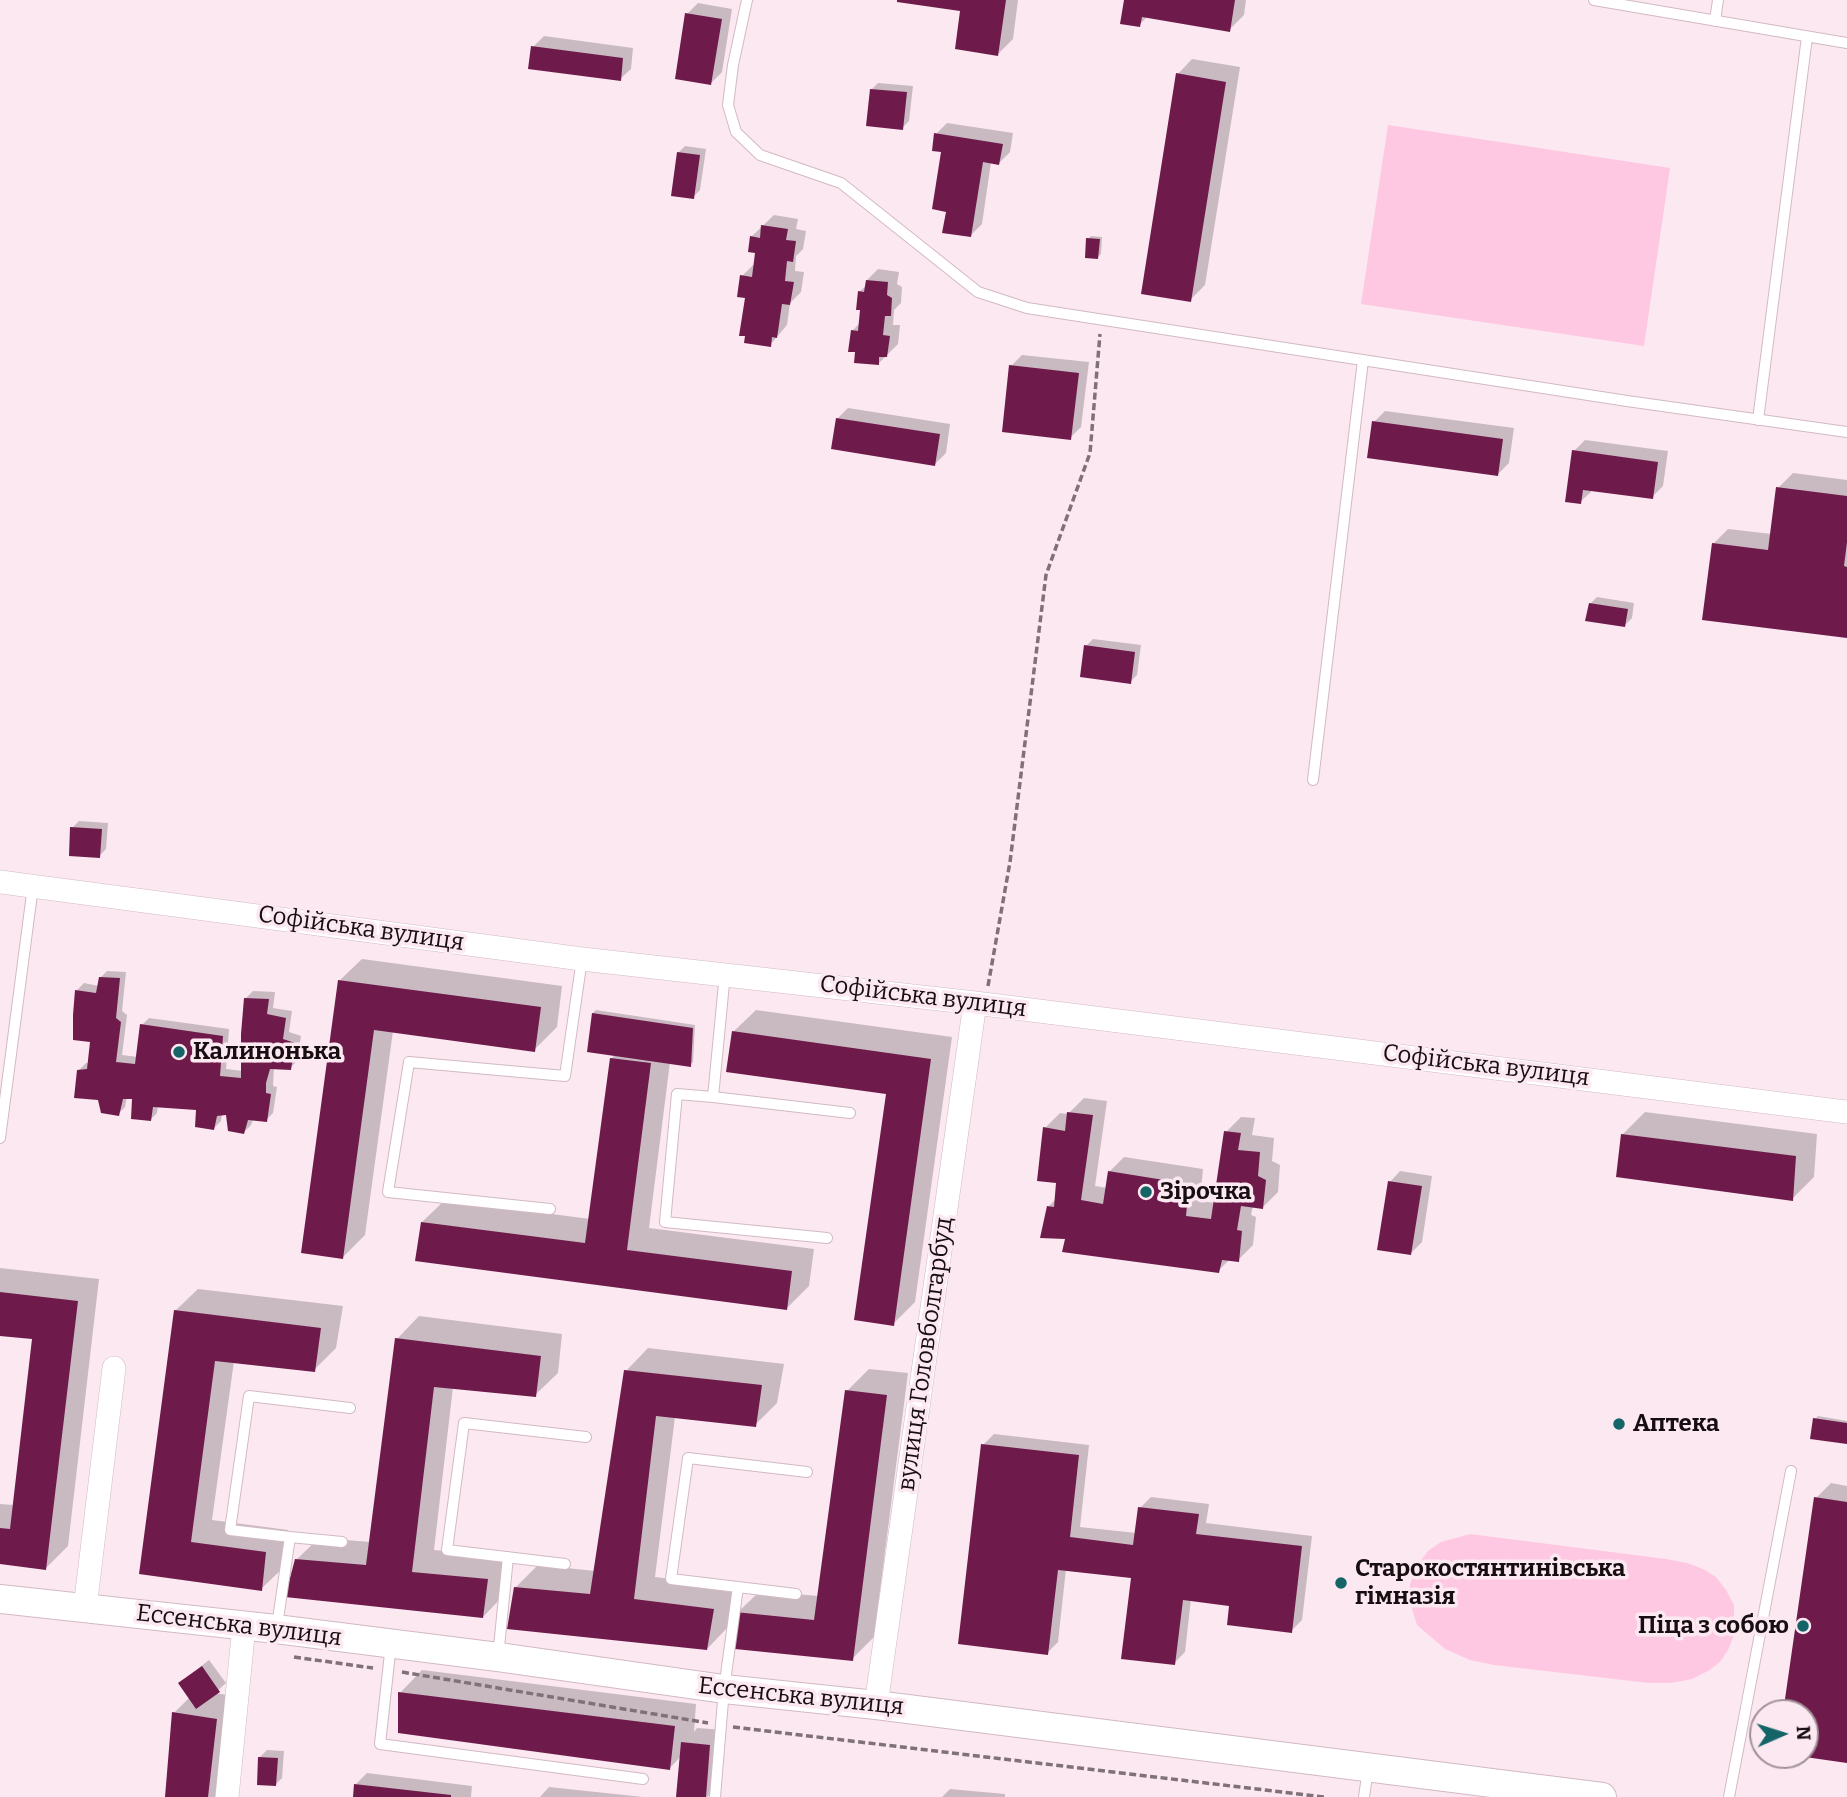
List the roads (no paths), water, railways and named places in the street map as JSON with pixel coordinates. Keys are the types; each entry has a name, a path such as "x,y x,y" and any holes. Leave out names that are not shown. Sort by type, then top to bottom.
{"street":[{"name":"Софійська вулиця","path":"0,882 582,959 981,997 1847,1112"},
{"name":"вулиця Головболгарбуд","path":"876,1705 981,997"},
{"path":"85,1608 114,1368"},
{"name":"Ессенська вулиця","path":"0,1599 244,1626 279,1642 390,1657 498,1657 724,1689 876,1705 1602,1797"},
{"path":"227,1797 244,1626"}],"lane":[{"path":"747,0 733,65 728,105 736,132 760,155 841,183 978,292 1027,308 1614,399 1847,432"},
{"path":"1594,0 1847,43"},
{"path":"1715,21 1718,0"},
{"path":"1758,420 1807,37"},
{"path":"1313,780 1363,360"},
{"path":"0,1138 33,886"},
{"path":"550,1209 388,1192 409,1062 565,1076 582,959"},
{"path":"713,1097 724,973"},
{"path":"827,1238 665,1222 677,1094 850,1113"},
{"path":"342,1542 230,1530 249,1396 350,1408"},
{"path":"565,1564 447,1550 464,1423 586,1437"},
{"path":"796,1594 671,1579 688,1458 807,1472"},
{"path":"1729,1797 1791,1471"},
{"path":"279,1642 290,1537"},
{"path":"498,1657 508,1557"},
{"path":"715,1797 724,1689 738,1587"},
{"path":"390,1657 380,1744 643,1779"},
{"path":"1364,1797 1368,1766"}],"place":[{"name":"Калинонька","path":"179,1052"},
{"name":"Зірочка","path":"1146,1192"},
{"name":"Аптека","path":"1619,1424"},
{"name":"Старокостянтинівська гімназія","path":"1341,1583"},
{"name":"Піца з собою","path":"1803,1626"}]}
